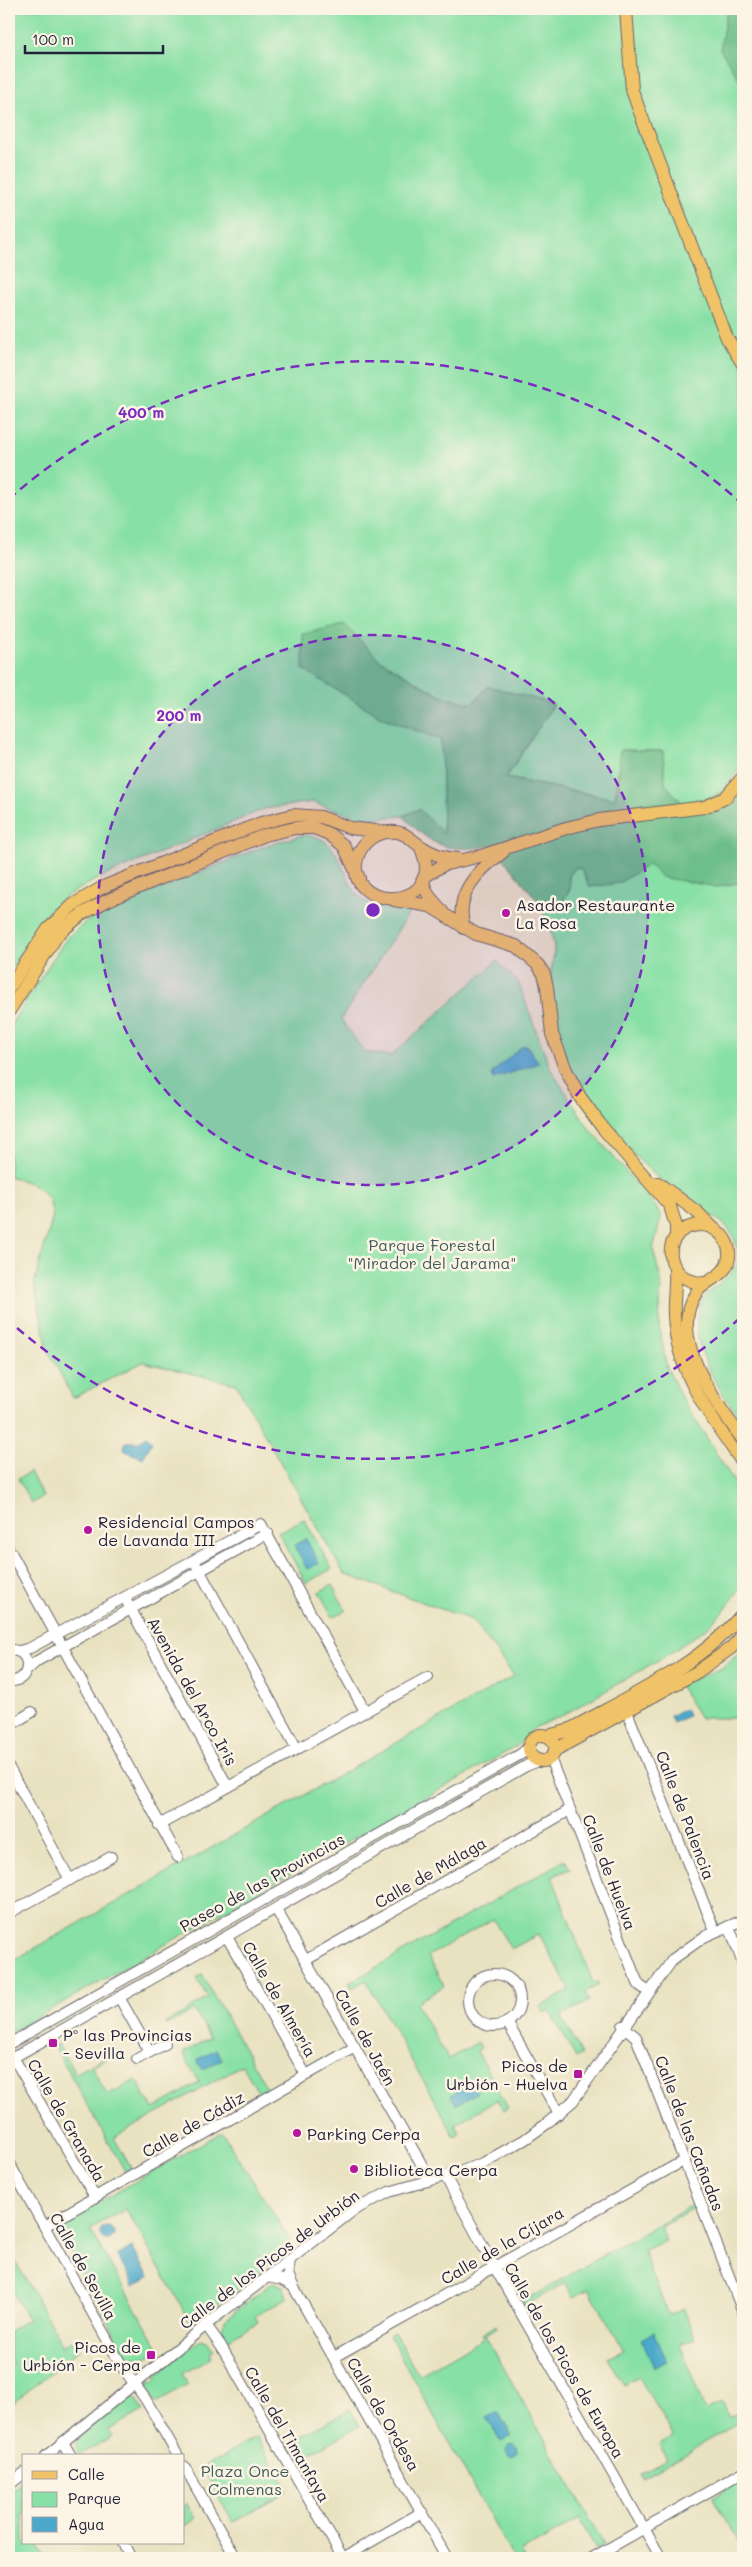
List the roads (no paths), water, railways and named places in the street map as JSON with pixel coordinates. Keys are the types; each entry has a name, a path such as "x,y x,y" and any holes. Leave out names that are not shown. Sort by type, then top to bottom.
{"main road":[{"path":"626,9 632,90 727,338 743,364"},
{"path":"394,900 410,894 423,879 443,865 599,820 705,807 725,798 743,777"},
{"path":"9,988 48,929 73,905 103,887 277,818 308,815 340,825 406,835 420,846 439,856 470,858"},
{"path":"9,1011 58,934 82,914 108,900 265,835 295,828 314,828 329,834 344,846 359,878 370,892 386,900 422,904 446,915 464,928 516,946 538,965 544,974 552,1034 566,1070 597,1120 670,1206 675,1221 676,1237 670,1253 675,1270 674,1316 677,1343 684,1369 694,1393 743,1463"},
{"path":"359,878 357,870 359,853 369,839 384,832"},
{"path":"464,928 461,906 469,884 484,866 518,844"},
{"path":"420,846 424,856 423,879 429,896 446,915"},
{"path":"638,1169 697,1212 726,1241 729,1261 718,1277 706,1283 698,1290 690,1302 688,1316 689,1341 696,1366 706,1387 743,1440"},
{"path":"676,1237 692,1226 712,1227"},
{"path":"675,1270 689,1281 706,1283"},
{"path":"546,1736 553,1741 548,1756 532,1756 530,1746 537,1736 567,1731 691,1660 722,1636 743,1613"},
{"name":"Paseo de las Provincias","path":"548,1756 626,1709 697,1672 731,1648 743,1635"}],"street":[{"path":"14,1651 56,1634 259,1524 263,1525 365,1711"},
{"name":"Avenida del Arco Iris","path":"9,1681 22,1678 37,1661 268,1534"},
{"path":"9,1549 178,1857"},
{"path":"193,1559 297,1749"},
{"name":"Avenida del Arco Iris","path":"125,1597 228,1787"},
{"path":"14,1651 26,1659 28,1670"},
{"name":"Avenida del Arco Iris","path":"160,1825 428,1677"},
{"name":"Calle de Palencia","path":"626,1709 716,1931"},
{"path":"9,1726 32,1712"},
{"name":"Paseo de las Provincias","path":"9,2044 521,1754 530,1746"},
{"name":"Calle de Huelva","path":"548,1756 634,1974 639,1985 649,1992"},
{"name":"Paseo de las Provincias","path":"11,2058 526,1766 548,1756"},
{"path":"9,1768 70,1880"},
{"name":"Calle de Málaga","path":"306,1960 570,1810"},
{"path":"9,1913 111,1857"},
{"name":"Calle de Jaén","path":"276,1909 424,2167 428,2181"},
{"name":"Calle de los Picos de Urbión","path":"48,2454 206,2325 354,2210 389,2192 462,2171 503,2153 559,2114 573,2101 623,2026 673,1959 686,1948 716,1931 743,1920"},
{"path":"729,1926 743,1964"},
{"name":"Calle de Almería","path":"227,1937 306,2076"},
{"path":"486,1975 503,1975 516,1985 520,2002 514,2017 507,2022 491,2026 482,2023 471,2010 468,2002 472,1986 486,1975"},
{"path":"119,1997 150,2052"},
{"path":"507,2022 559,2114"},
{"name":"Calle de las Cañadas","path":"623,2026 636,2037 743,2312"},
{"path":"137,2059 165,2044"},
{"name":"Calle de Cádiz","path":"45,2226 355,2047"},
{"name":"Calle de Granada","path":"11,2058 95,2198"},
{"name":"Calle de la Cíjara","path":"334,2357 685,2160"},
{"name":"Calle de Sevilla","path":"9,2163 123,2368 177,2454"},
{"name":"Calle de los Picos de Europa","path":"445,2176 494,2267 661,2558"},
{"name":"Calle de Ordesa","path":"290,2260 288,2274 293,2286 448,2558"},
{"path":"268,2277 282,2280 293,2286"},
{"name":"Calle del Timanfaya","path":"206,2325 221,2346 343,2558"},
{"path":"63,2442 70,2454"},
{"path":"185,2468 236,2558"},
{"path":"592,2558 743,2472"},
{"path":"9,2485 22,2475"},
{"path":"343,2558 422,2512"},
{"path":"124,2544 131,2558"}],"water":[{"path":"522,1046 527,1046 539,1063 493,1079 492,1073"},
{"path":"147,1436 152,1442 143,1458 125,1451 126,1442 138,1442"},
{"path":"306,1539 319,1563 307,1569 294,1545"},
{"path":"685,1709 688,1716 673,1723 670,1716"},
{"path":"216,2049 222,2059 203,2070 197,2060"},
{"path":"472,2084 477,2093 456,2105 451,2095"},
{"path":"107,2226 112,2228 114,2233 112,2238 107,2240 102,2238 100,2233 102,2228"},
{"path":"132,2247 149,2277 134,2286 117,2256"},
{"path":"654,2332 667,2361 654,2367 641,2339"},
{"path":"498,2412 512,2436 501,2442 487,2418"},
{"path":"512,2445 518,2451 512,2457 506,2451"}],"place":[{"name":"Asador Restaurante La Rosa","path":"506,913"},
{"name":"Residencial Campos de Lavanda III","path":"88,1530"},
{"name":"Pº las Provincias - Sevilla","path":"53,2043"},
{"name":"Picos de Urbión - Huelva","path":"578,2074"},
{"name":"Parking Cerpa","path":"297,2133"},
{"name":"Biblioteca Cerpa","path":"354,2169"},
{"name":"Picos de Urbión - Cerpa","path":"151,2355"}],"park label":[{"name":"Parque Forestal \"Mirador del Jarama\"","path":"432,1253"},
{"name":"Plaza Once Colmenas","path":"245,2479"}]}
